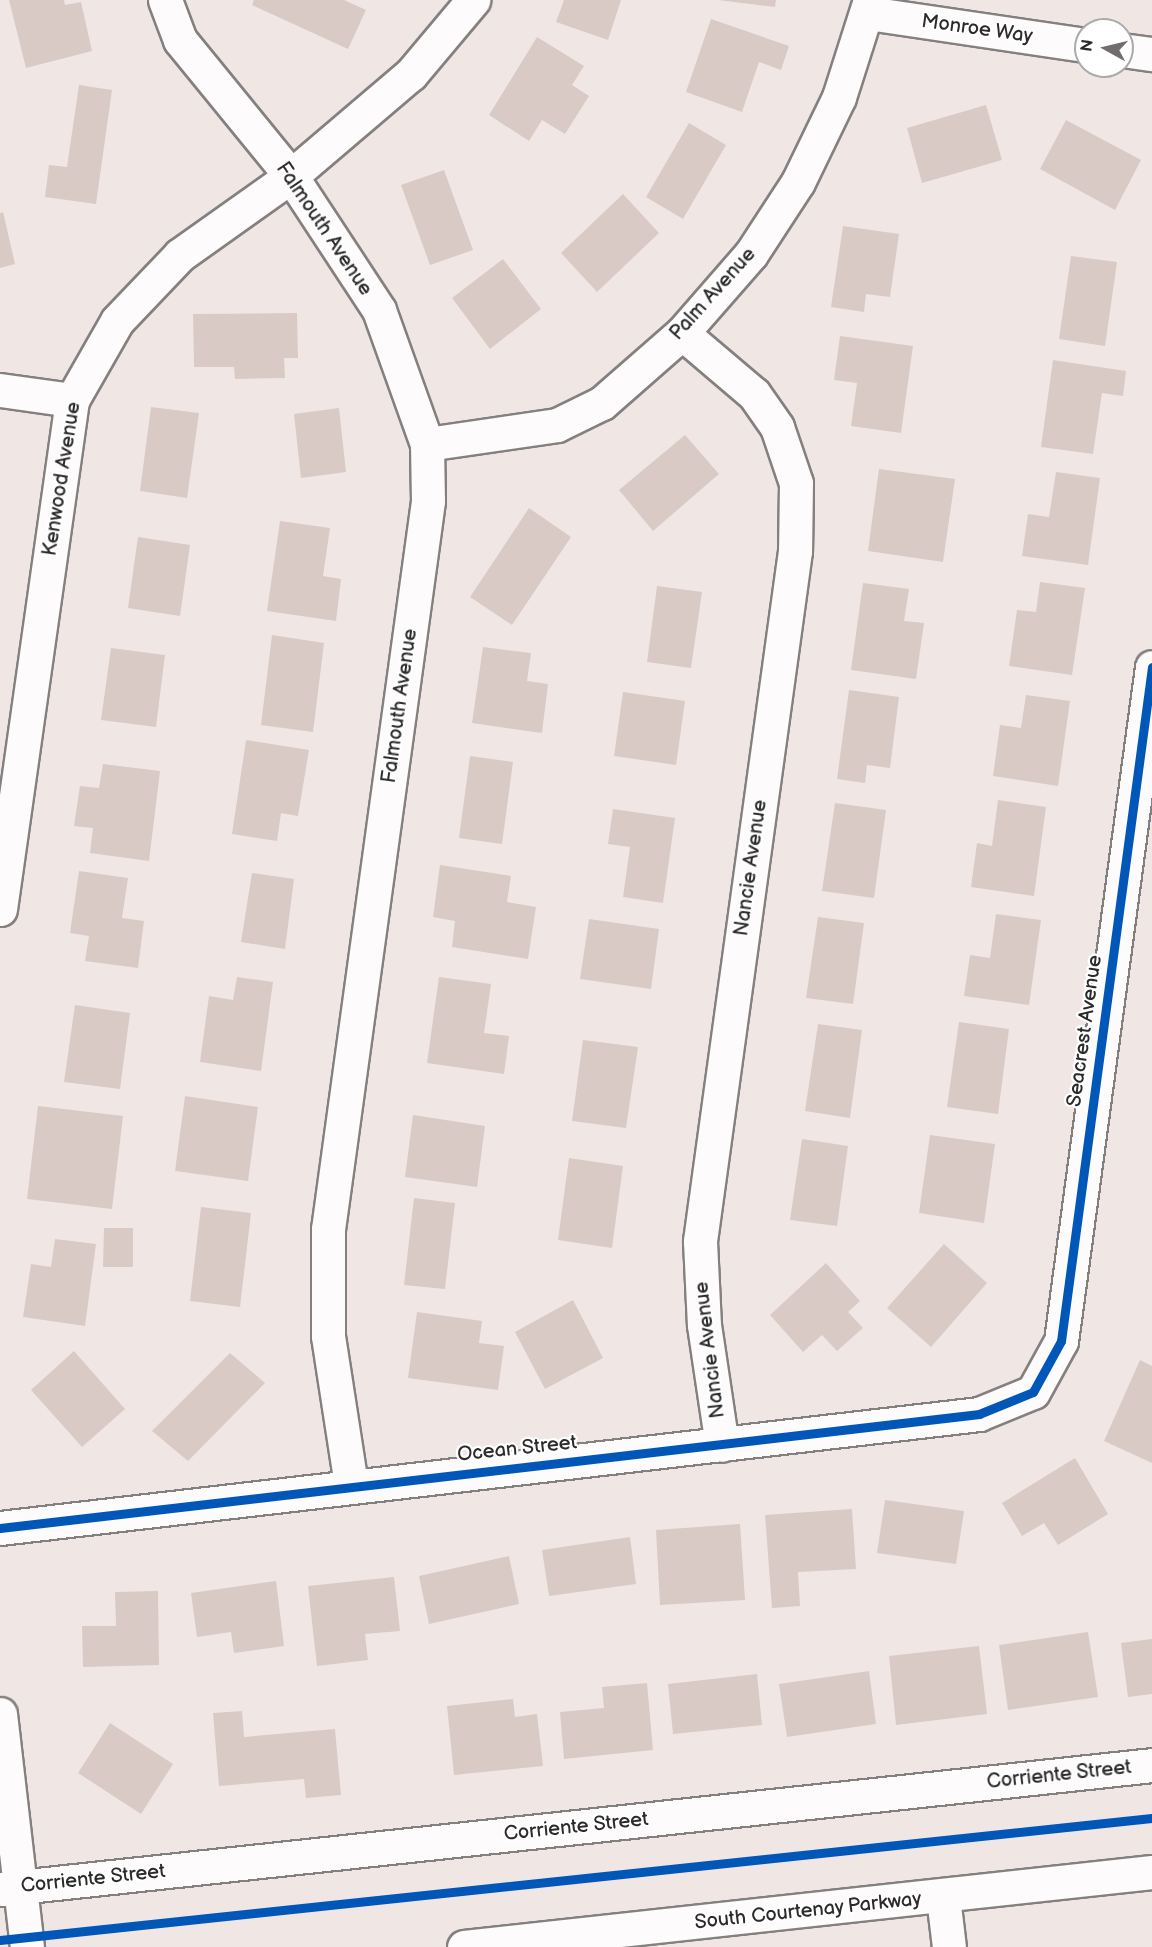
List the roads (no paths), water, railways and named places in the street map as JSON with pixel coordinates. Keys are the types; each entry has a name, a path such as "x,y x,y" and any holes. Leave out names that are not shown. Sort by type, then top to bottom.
{"street":[{"name":"Falmouth Avenue","path":"165,0 180,40 291,176 379,310 427,444 428,501 328,1229 328,1336 351,1484"},
{"name":"Kenwood Avenue","path":"0,909 72,400 117,321 180,255 291,176 411,74 473,0"},
{"name":"Monroe Way","path":"869,7 1074,43"},
{"name":"Palm Avenue","path":"427,444 557,425 602,403 682,333 751,254 798,182 839,97 869,7"},
{"path":"1134,52 1152,54"},
{"name":"Nancie Avenue","path":"682,333 753,394 777,427 796,483 795,551 700,1241 704,1326 722,1445"},
{"path":"0,390 72,400"},
{"name":"Seacrest Avenue","path":"1033,1392 1061,1341 1152,667"},
{"name":"Ocean Street","path":"0,1528 351,1484 722,1445 979,1414 1033,1392"},
{"path":"0,1714 9,1888 27,1947"},
{"name":"Corriente Street","path":"9,1888 1152,1765"},
{"name":"South Courtenay Parkway","path":"464,1947 943,1897 1152,1872"},
{"path":"943,1897 949,1947"}]}
